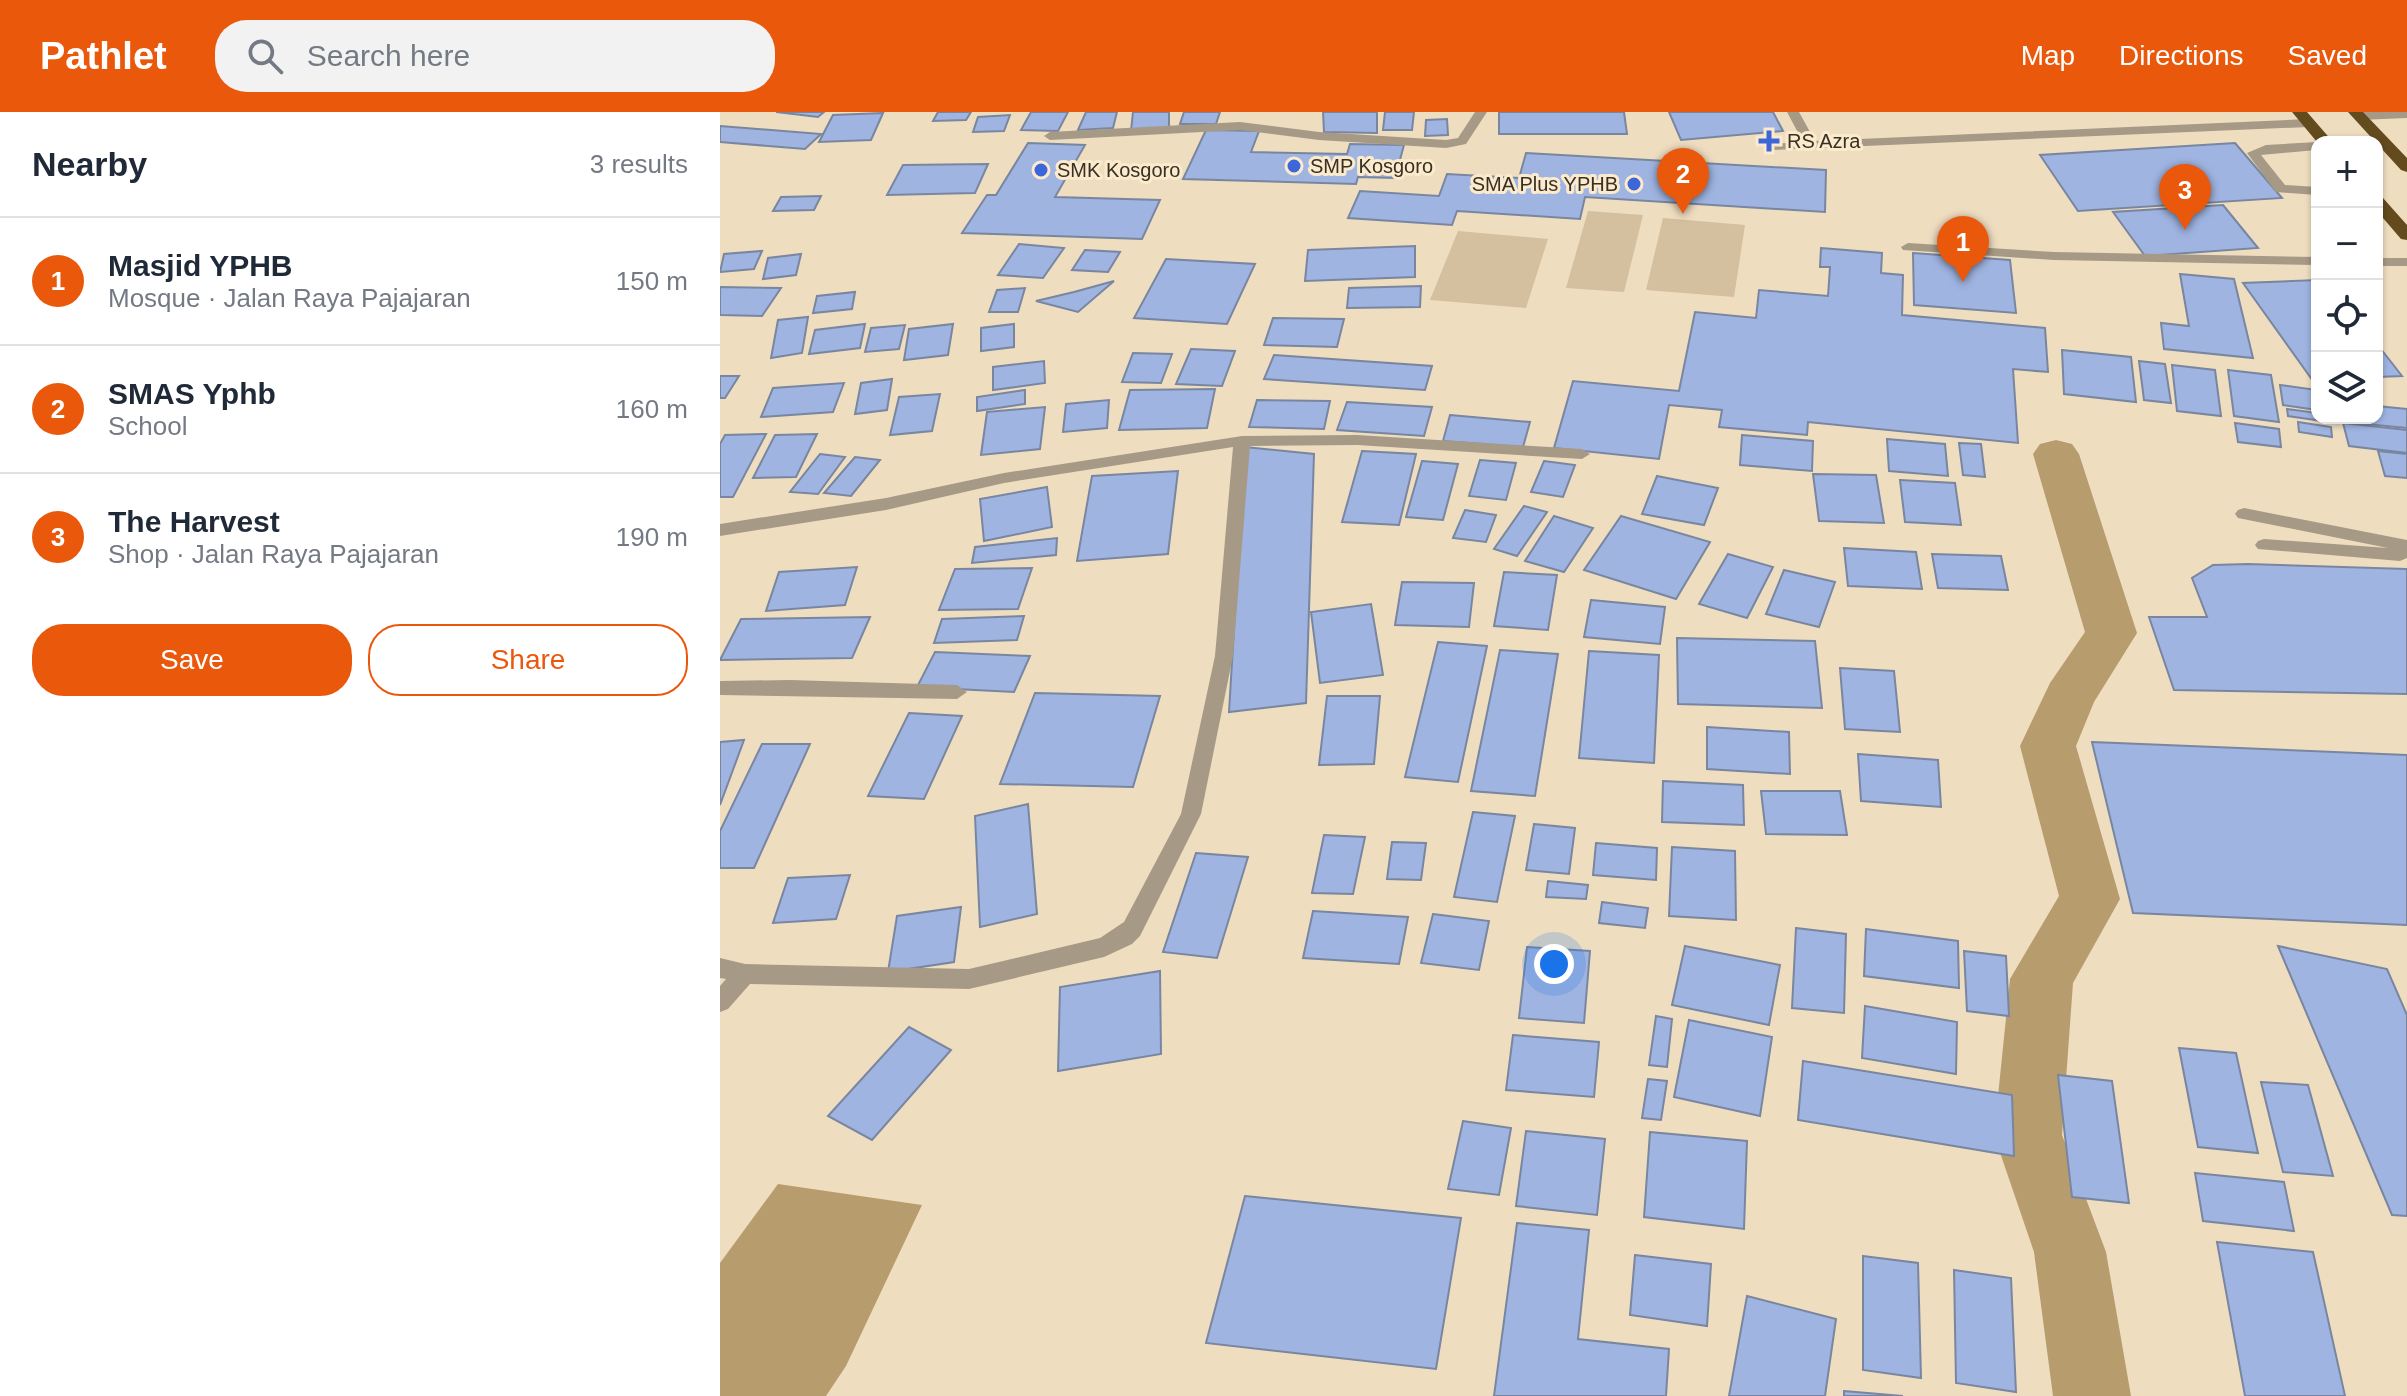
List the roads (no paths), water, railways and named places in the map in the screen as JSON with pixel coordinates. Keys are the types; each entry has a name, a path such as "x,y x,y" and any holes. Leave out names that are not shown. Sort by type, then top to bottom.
{"highway":[{"path":"2357,114 2407,166"},
{"path":"2304,117 2320,136"},
{"path":"2383,208 2407,235"}],"street":[{"path":"1050,136 1240,126 1319,136 1454,143 1466,137 1481,112"},
{"path":"1793,112 1811,145"},
{"path":"2357,114 2407,114"},
{"path":"1777,147 2304,117"},
{"path":"2311,146 2266,149 2253,153 2281,189 2311,191"},
{"path":"1908,247 2054,256 2311,261"},
{"path":"2383,262 2407,262"},
{"path":"720,530 886,504 1004,478 1242,441 1357,440 1582,454"},
{"path":"720,968 745,974 969,979 1104,947 1124,937 1132,929 1191,814 1224,656 1242,441"},
{"path":"2244,514 2407,546"},
{"path":"2264,545 2407,556"},
{"path":"720,688 957,692"},
{"path":"720,1002 745,974"}],"waterway":[{"path":"2056,454 2111,633 2069,697 2048,746 2090,899 2042,979 2028,1135 2070,1252 2092,1396"}],"place":[{"name":"RS Azra","path":"1769,141"},
{"name":"SMP Kosgoro","path":"1294,166"},
{"name":"SMK Kosgoro","path":"1041,170"},
{"name":"SMA Plus YPHB","path":"1634,184"},
{"name":"SMAS Yphb","path":"1683,214"},
{"name":"The Harvest","path":"2185,230"},
{"name":"Masjid YPHB","path":"1963,282"}]}
